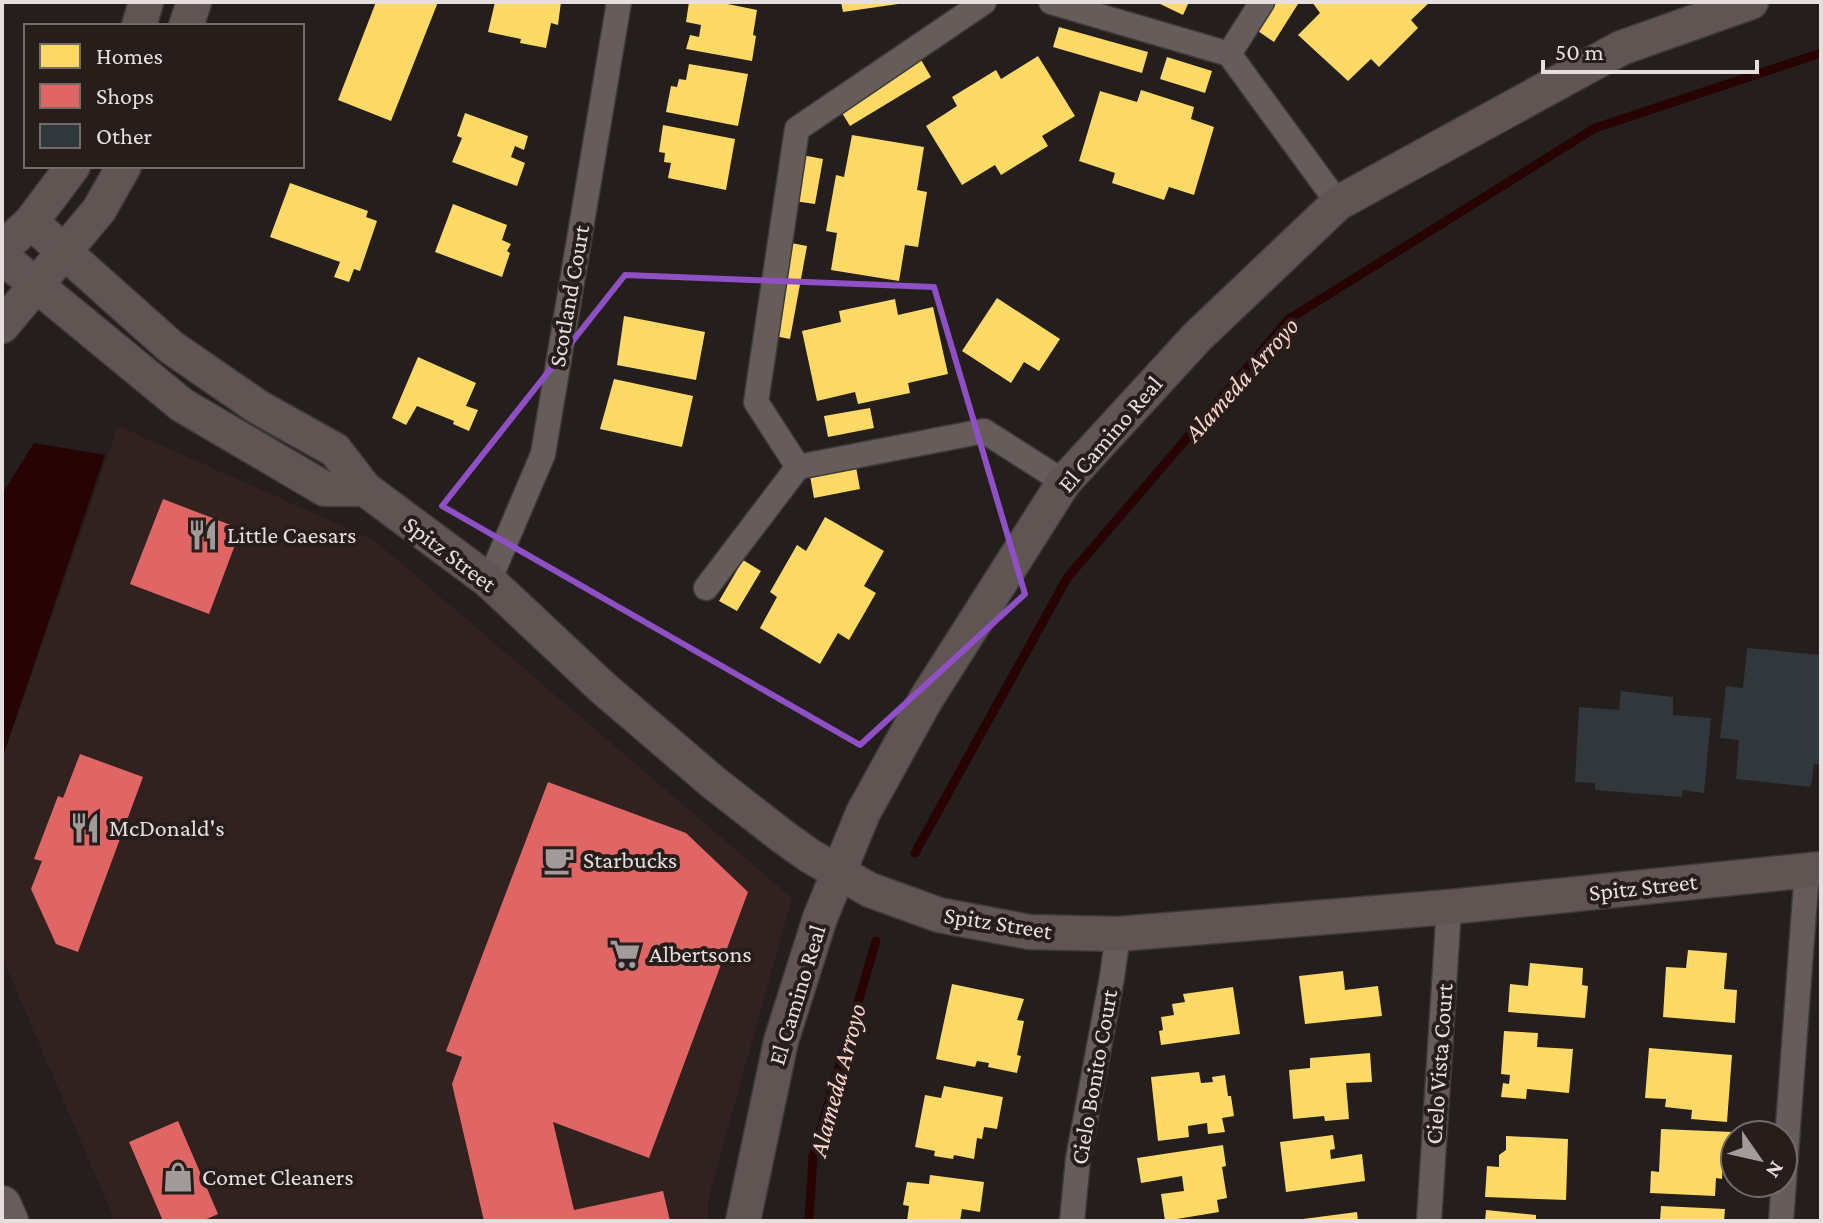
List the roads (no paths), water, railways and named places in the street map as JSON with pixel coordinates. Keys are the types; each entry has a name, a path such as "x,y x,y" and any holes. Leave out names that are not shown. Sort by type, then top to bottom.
{"main road":[{"path":"2,1205 9,1221"}],"street":[{"path":"140,24 146,2"},
{"path":"187,24 194,2"},
{"name":"Scotland Court","path":"489,581 543,454 619,2"},
{"path":"798,467 756,402 797,129 984,2"},
{"path":"1051,2 1229,54 1338,203"},
{"path":"1229,54 1262,2"},
{"name":"El Camino Real","path":"743,1221 781,1041 820,918 863,813 926,699 1064,482 1197,337 1338,203 1621,48 1751,2"},
{"path":"2,249 31,222 72,168"},
{"path":"2,326 99,210 123,168"},
{"name":"Spitz Street","path":"31,222 171,347 258,407 335,450 365,489 489,581 603,688 714,783 810,856 870,890 939,915 1029,932 1118,934 1449,907 1814,870"},
{"path":"2,257 182,405 325,489 365,489"},
{"path":"706,588 798,467 984,431 1064,482"},
{"path":"1781,1221 1814,870"},
{"name":"Cielo Vista Court","path":"1429,1221 1449,907"},
{"name":"Cielo Bonito Court","path":"1072,1221 1078,1159 1118,934"}],"waterway":[{"name":"Alameda Arroyo","path":"915,853 1067,578 1289,319 1595,128 1821,53"},
{"name":"Alameda Arroyo","path":"809,1221 813,1156 876,941"}],"place":[{"name":"Little Caesars","path":"203,535"},
{"name":"McDonald's","path":"85,828"},
{"name":"Starbucks","path":"559,860"},
{"name":"Albertsons","path":"625,954"},
{"name":"Comet Cleaners","path":"178,1177"}]}
